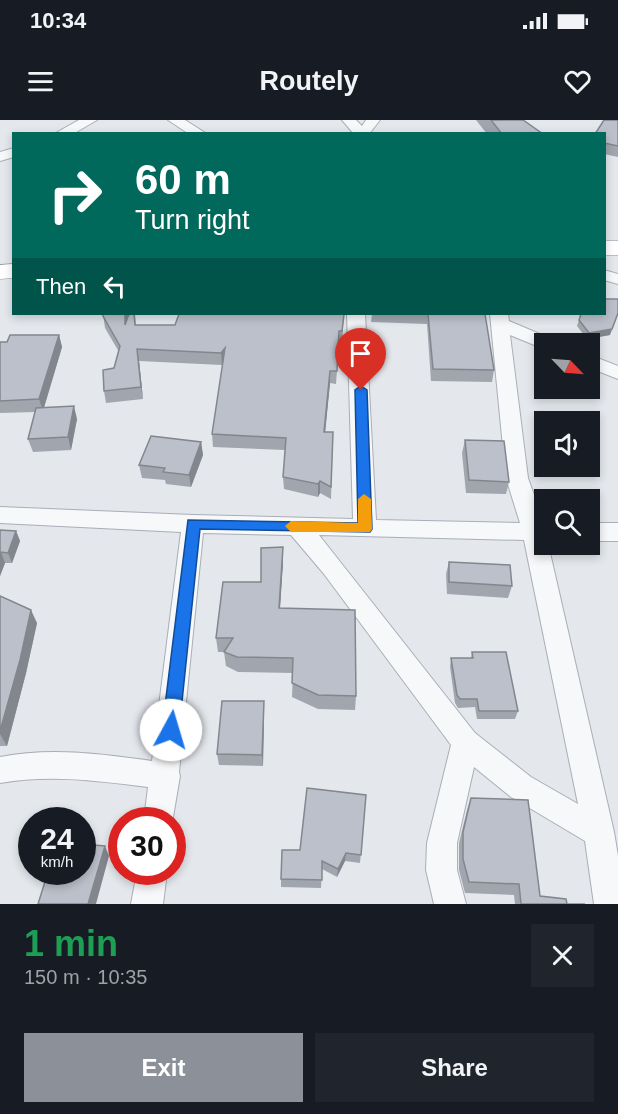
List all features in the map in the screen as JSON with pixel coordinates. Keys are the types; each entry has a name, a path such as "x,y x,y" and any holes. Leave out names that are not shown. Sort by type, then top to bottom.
{"street":[{"path":"66,132 90,120"},
{"path":"175,120 196,132"},
{"path":"349,120 360,132"},
{"path":"364,132 373,120"},
{"path":"356,315 365,529"},
{"path":"500,319 534,337"},
{"path":"500,319 517,478 534,520"},
{"path":"600,365 618,373"},
{"path":"0,515 193,524 534,532"},
{"path":"161,807 193,524"},
{"path":"298,527 332,567 465,742 521,787 599,832"},
{"path":"600,532 618,532"},
{"path":"544,555 599,832 610,904"},
{"path":"450,904 442,879 441,856 445,827 461,769 465,742"},
{"path":"0,770 14,767 74,766 166,776"},
{"path":"147,904 150,885"}],"building":[{"path":"491,120 523,120 540,132 500,132"},
{"path":"604,120 618,120 618,146 606,143 606,132 596,132"},
{"path":"606,299 618,299 618,313 612,329 589,333 579,320 581,315 606,315"},
{"path":"125,315 125,325 129,315 134,315 135,325 175,325 179,315 344,315 342,331 339,331 337,371 330,371 324,432 333,432 331,487 320,481 318,484 283,477 286,438 212,434 225,348 221,353 137,349 141,387 104,391 103,370 114,368 120,346 103,316"},
{"path":"428,315 485,315 494,370 433,369"},
{"path":"10,335 59,335 39,399 0,401 0,342 7,342"},
{"path":"74,406 68,437 28,439 36,408"},
{"path":"151,436 201,442 189,475 163,472 165,468 139,465"},
{"path":"465,440 504,441 509,482 469,480"},
{"path":"0,530 16,531 8,553 1,552 0,555"},
{"path":"283,547 279,608 355,610 356,696 318,695 292,683 293,658 237,657 224,652 233,638 216,638 223,582 261,582 261,548"},
{"path":"449,562 510,565 512,586 449,582"},
{"path":"0,596 31,610 0,731"},
{"path":"472,652 506,652 518,711 479,711 477,699 460,699 457,695 451,658 473,658"},
{"path":"222,701 264,701 262,755 217,754"},
{"path":"307,788 366,795 361,855 346,853 338,869 322,861 322,880 281,879 282,850 300,850"},
{"path":"471,798 528,800 540,896 566,899 567,904 521,904 519,884 469,882 463,859 463,832"},
{"path":"96,845 105,846 96,877"},
{"path":"44,885 94,885 88,904 38,904"}],"slow traffic":[{"path":"291,526 365,529 364,499"}],"route":[{"path":"171,730 193,524 365,529 361,390"}]}
